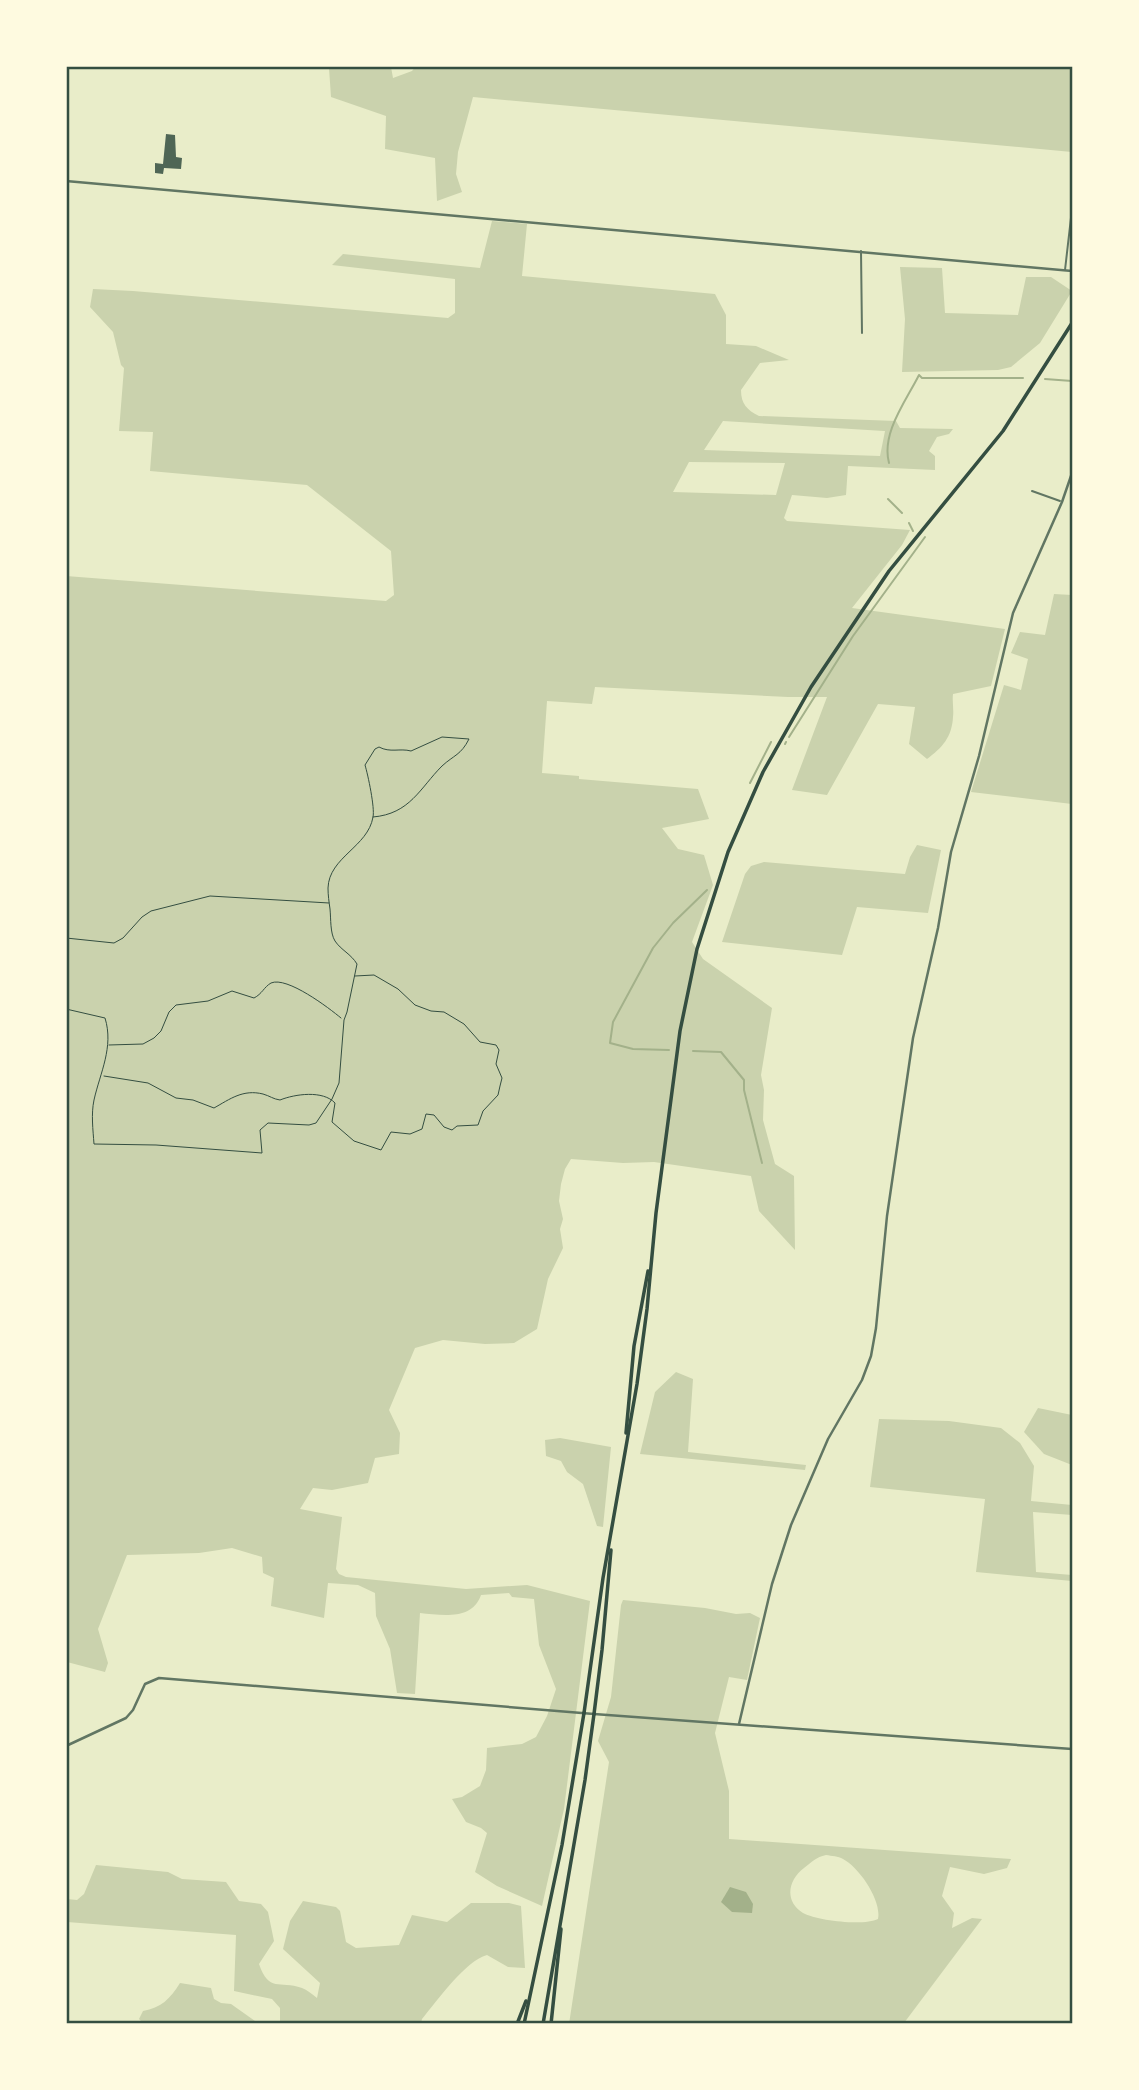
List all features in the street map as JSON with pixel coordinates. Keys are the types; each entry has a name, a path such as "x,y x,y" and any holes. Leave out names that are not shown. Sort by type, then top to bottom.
{"main road":[{"path":"624,1453 638,1384 680,1031 693,966 716,887 749,802 797,710 881,583 992,445 1073,323"},
{"path":"543,2024 594,1714 634,1346 651,1259"},
{"path":"524,2024 560,1857 603,1578 612,1537"},
{"path":"551,2024 564,1903"},
{"path":"517,2024 529,1992"}],"street":[{"path":"66,181 1073,271"},
{"path":"1065,270 1073,209"},
{"path":"861,251 862,334"},
{"path":"739,1724 772,1584 791,1525 828,1438 862,1380 871,1356 887,1216 913,1038 938,928 951,852 979,756 1013,613 1073,473"},
{"path":"1032,491 1062,502"},
{"path":"66,1746 126,1718 133,1710 145,1684 156,1679 1073,1749"}],"path":[{"path":"66,1009 105,1018 107,1045 102,1076 94,1101 94,1144 156,1145 261,1153 262,1126 268,1123 316,1123 339,1083 344,1020 357,964 352,955 333,938 328,887 338,864 364,838 373,817 365,765 379,747 386,751 411,751 442,737 469,739 463,751 443,765 411,803 382,816 373,817"},
{"path":"66,938 114,943 123,939 142,917 151,911 210,896 330,903"},
{"path":"102,1076 148,1083 176,1098 193,1100 214,1108 232,1096 247,1093 264,1094 280,1100 293,1095 324,1096 335,1103 332,1122 354,1141 381,1150 391,1132 410,1134 422,1129 426,1114 434,1115 444,1127 452,1130 457,1126 478,1125 483,1111 498,1095 502,1078 495,1064 499,1050 496,1045 480,1042 464,1024 443,1012 415,1005 398,989 374,975 354,976"},
{"path":"107,1045 143,1044 154,1038 176,1005 208,1001 232,991 254,998 276,982 299,988 344,1020"}],"shaded area":[{"path":"416,66 1072,67 1072,152 473,97 458,152 456,174 462,192 437,201 435,158 385,149 386,116 331,97 329,68 323,67 391,67 393,78 412,71"},
{"path":"492,221 527,224 522,276 715,294 726,315 726,344 756,346 789,360 760,363 741,390 746,406 759,416 896,421 900,428 953,429 949,434 937,437 929,451 935,456 935,470 848,466 846,495 827,498 792,495 784,518 787,521 910,530 902,545 852,608 1005,629 991,686 953,694 951,730 937,751 927,759 909,744 915,707 878,704 827,795 792,790 827,697 595,687 592,704 547,701 542,773 579,776 579,779 698,789 709,819 662,828 678,849 704,855 713,885 692,942 703,959 772,1008 761,1075 764,1090 763,1120 775,1164 794,1176 795,1250 759,1211 751,1176 654,1162 623,1163 571,1159 565,1169 559,1201 563,1219 560,1229 563,1248 548,1279 537,1329 514,1343 485,1344 443,1340 415,1348 389,1410 400,1433 399,1454 375,1458 368,1483 332,1490 313,1488 300,1509 342,1517 336,1569 346,1577 466,1589 527,1585 590,1601 564,1809 542,1906 497,1886 475,1872 487,1833 466,1822 452,1799 462,1797 480,1786 486,1770 487,1748 522,1744 536,1737 547,1716 556,1689 539,1645 534,1599 512,1597 509,1593 481,1595 471,1609 463,1613 420,1613 415,1694 397,1693 390,1649 376,1616 375,1593 358,1585 328,1583 324,1618 271,1606 274,1578 263,1573 262,1557 232,1548 199,1553 127,1555 98,1629 108,1663 105,1672 67,1662 66,576 386,601 394,595 391,551 307,485 150,471 153,432 119,431 124,368 113,332 90,307 93,289 448,318 455,313 455,279 332,265 343,254 480,268","holes":["723,421 884,431 885,431 880,456 704,450","689,462 785,463 776,495 673,492"]},
{"path":"900,267 942,268 945,313 1018,315 1026,277 1051,277 1072,291 1040,343 1011,367 998,370 902,372 905,319"},
{"path":"1054,594 1072,595 1072,804 971,792 1004,685 1021,690 1028,659 1011,653 1020,632 1045,635"},
{"path":"917,845 941,850 928,913 857,907 842,955 722,942 745,874 751,866 764,862 905,874"},
{"path":"676,1372 693,1379 688,1452 806,1465 805,1470 640,1454 655,1392"},
{"path":"1038,1408 1072,1415 1072,1465 1044,1454 1024,1432"},
{"path":"879,1419 949,1421 1001,1428 1020,1443 1034,1466 1031,1501 1072,1505 1072,1515 1033,1512 1036,1572 1072,1575 1072,1581 976,1572 985,1499 870,1487"},
{"path":"560,1438 611,1447 603,1527 597,1526 583,1484 567,1472 561,1461 546,1456 545,1440"},
{"path":"623,1600 705,1608 736,1614 750,1613 760,1618 747,1680 729,1677 715,1733 729,1791 729,1839 1011,1859 1007,1868 984,1874 950,1867 942,1896 954,1913 952,1928 972,1918 982,1919 904,2023 569,2024 609,1762 598,1741 611,1697","holes":["826,1855 843,1859 856,1869 873,1894 878,1919 862,1922 830,1920 810,1916 797,1908 790,1890 794,1878 814,1860"]},
{"path":"96,1865 168,1872 182,1879 226,1882 239,1901 261,1904 268,1912 274,1941 259,1964 267,1979 276,1984 302,1988 317,1998 320,1983 283,1949 290,1921 303,1901 336,1907 340,1911 346,1942 356,1948 399,1945 412,1915 447,1922 471,1903 509,1903 521,1906 525,1968 508,1967 487,1955 479,1959 452,1982 421,2023 282,2023 280,2008 272,1999 234,1991 236,1935 67,1922 67,1899 77,1900 84,1894"},
{"path":"730,1887 746,1892 753,1904 752,1913 732,1912 721,1902"},
{"path":"180,1983 211,1988 214,1999 231,2004 255,2021 144,2024 139,2019 143,2011 164,2002"}],"building":[{"path":"166,134 175,135 176,157 182,158 181,169 164,168 163,174 155,173 155,163 163,164"}],"waterway":[{"path":"889,463 888,440 919,375 922,378 1023,378"},
{"path":"1045,379 1072,381"},
{"path":"888,499 902,513"},
{"path":"909,523 913,531"},
{"path":"789,737 853,636 925,537"},
{"path":"750,783 771,742"},
{"path":"669,1050 633,1049 610,1043 613,1022 653,948 673,923 707,890"},
{"path":"693,1051 721,1052 744,1080 744,1090 762,1163"}]}
